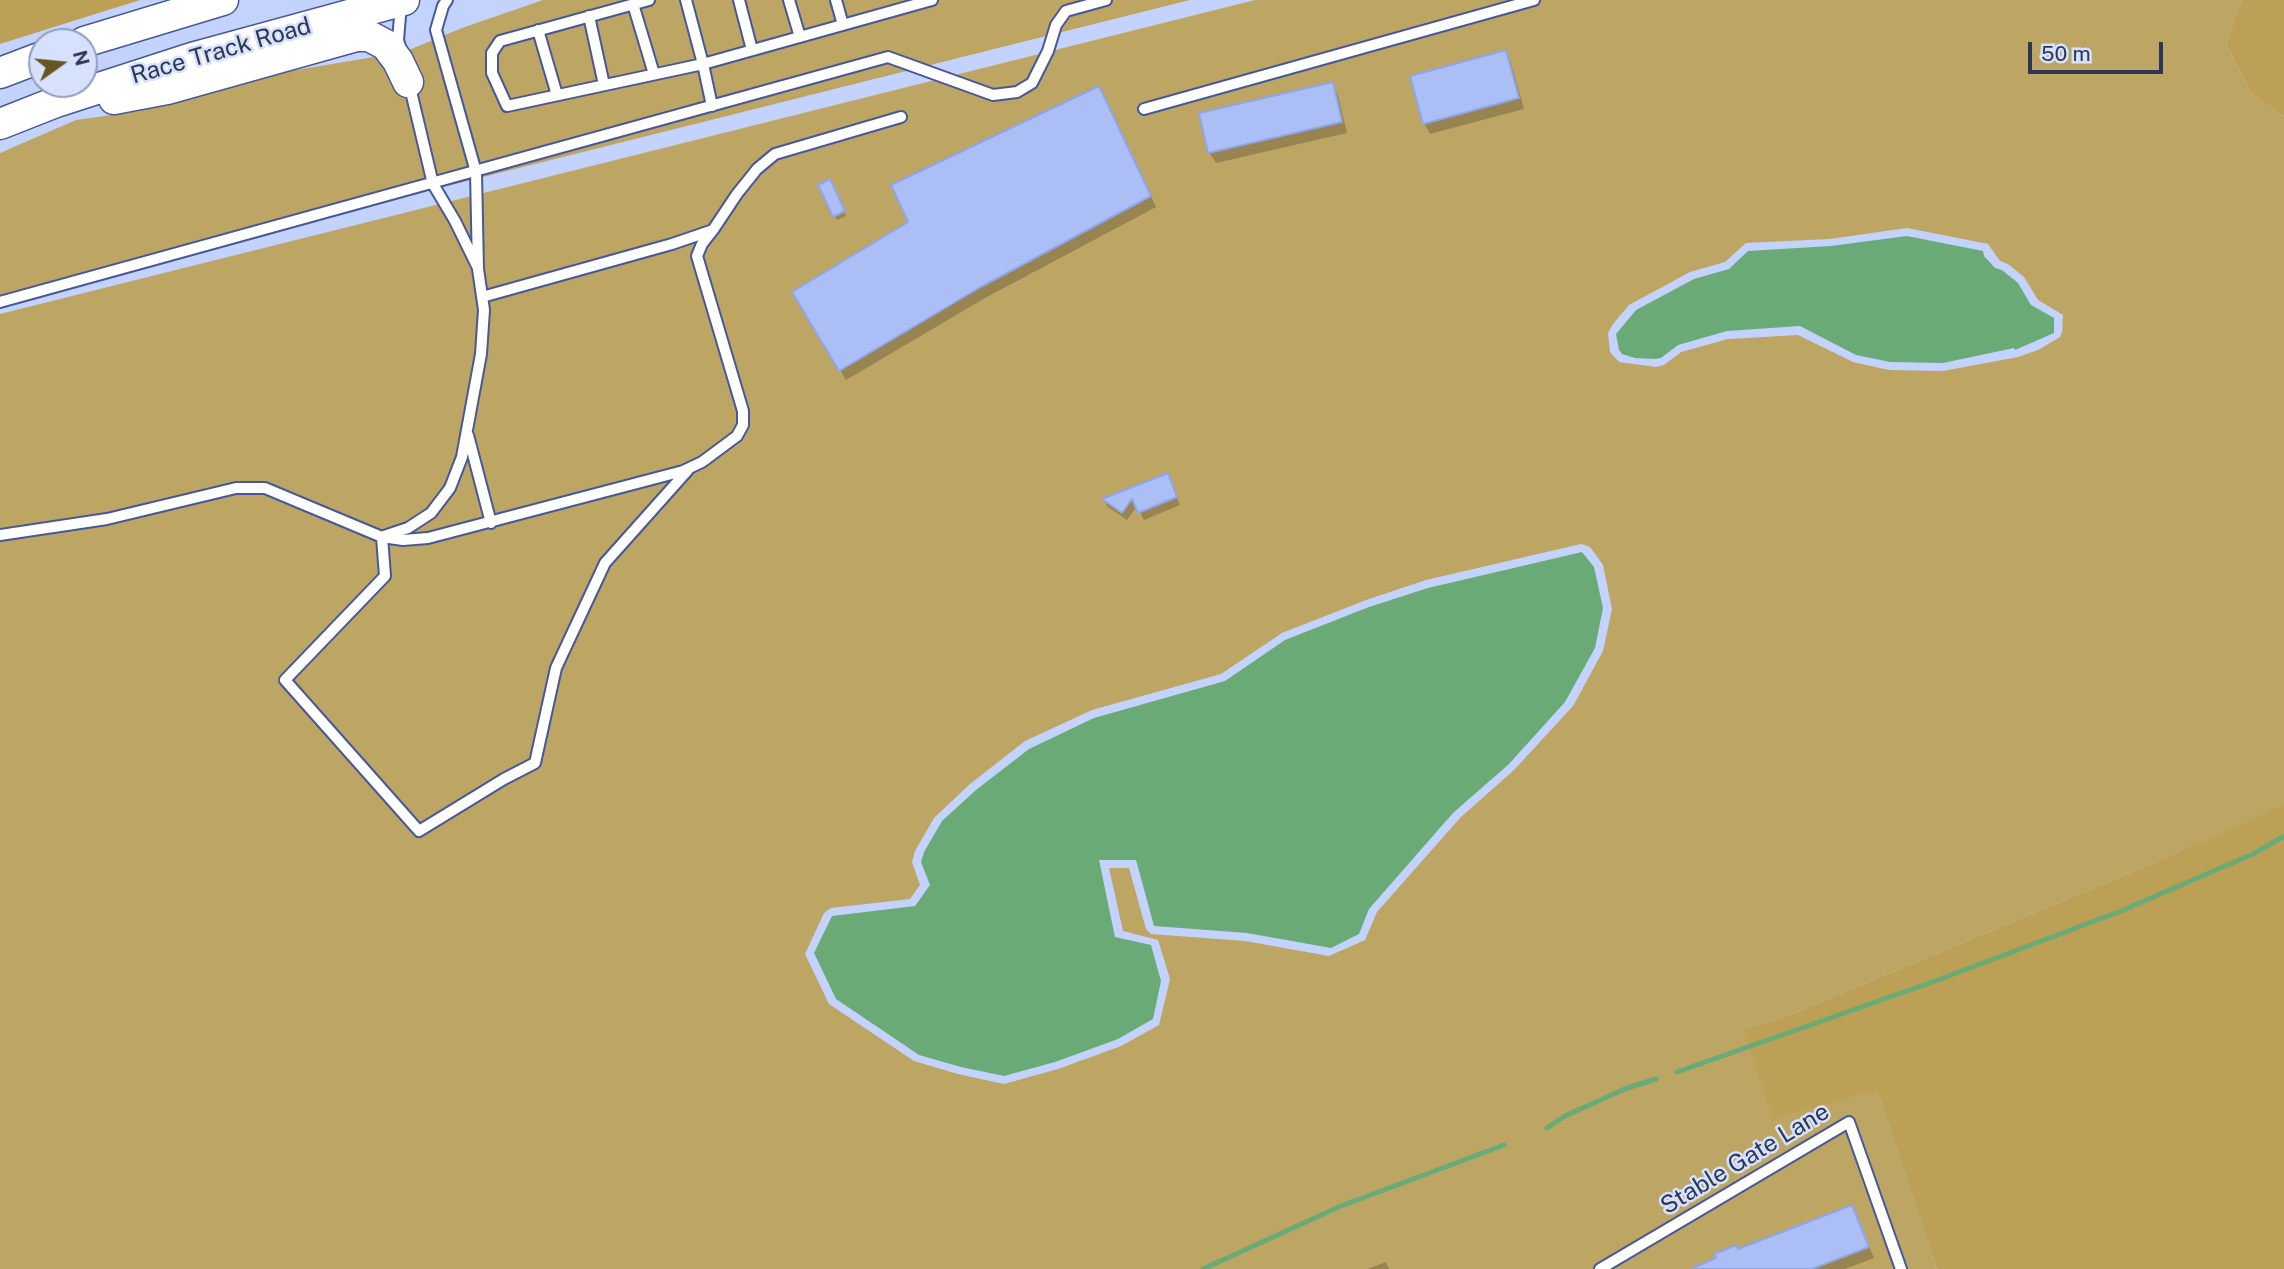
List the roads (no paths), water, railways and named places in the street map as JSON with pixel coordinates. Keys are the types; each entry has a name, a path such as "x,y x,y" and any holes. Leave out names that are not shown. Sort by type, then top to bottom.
{"main road":[{"name":"Race Track Road","path":"98,38 223,0"},
{"name":"Race Track Road","path":"0,124 62,100 192,58 402,0"},
{"path":"62,100 141,95 356,36 369,36 386,45 398,61 408,82"},
{"path":"0,73 28,62"}],"lane":[{"path":"402,0 398,40 433,184 455,221 478,269"},
{"path":"382,537 408,528 431,513 450,488 462,457 481,355 484,310 478,269 475,172 436,30 447,0"},
{"path":"649,0 500,41 492,53 492,73 507,106 703,64 932,0"},
{"path":"686,0 712,106"},
{"path":"739,0 752,50"},
{"path":"789,0 800,37"},
{"path":"836,0 843,25"},
{"path":"886,0 888,12"},
{"path":"0,302 888,57 993,96 1017,92 1032,83 1048,51 1056,25 1066,11 1106,0"},
{"path":"1144,109 1534,0"},
{"path":"633,4 654,74"},
{"path":"589,16 604,85"},
{"path":"538,30 557,95"},
{"path":"0,535 107,519 236,488 265,488 382,537 403,540 428,538 690,468 737,436 743,425 743,411 697,256 702,244 757,169 775,154 901,117"},
{"path":"482,297 713,230"},
{"path":"467,433 491,523"},
{"path":"382,537 385,576 285,680 419,831 504,779 535,764 556,668 605,562 690,468"},
{"name":"Stable Gate Lane","path":"1600,1269 1849,1122 1901,1269"}],"waterway":[{"path":"1677,1072 1938,980 2121,911 2253,854 2284,836"},
{"path":"1547,1128 1565,1116 1627,1088 1656,1079"},
{"path":"1203,1269 1341,1206 1504,1145"}]}
